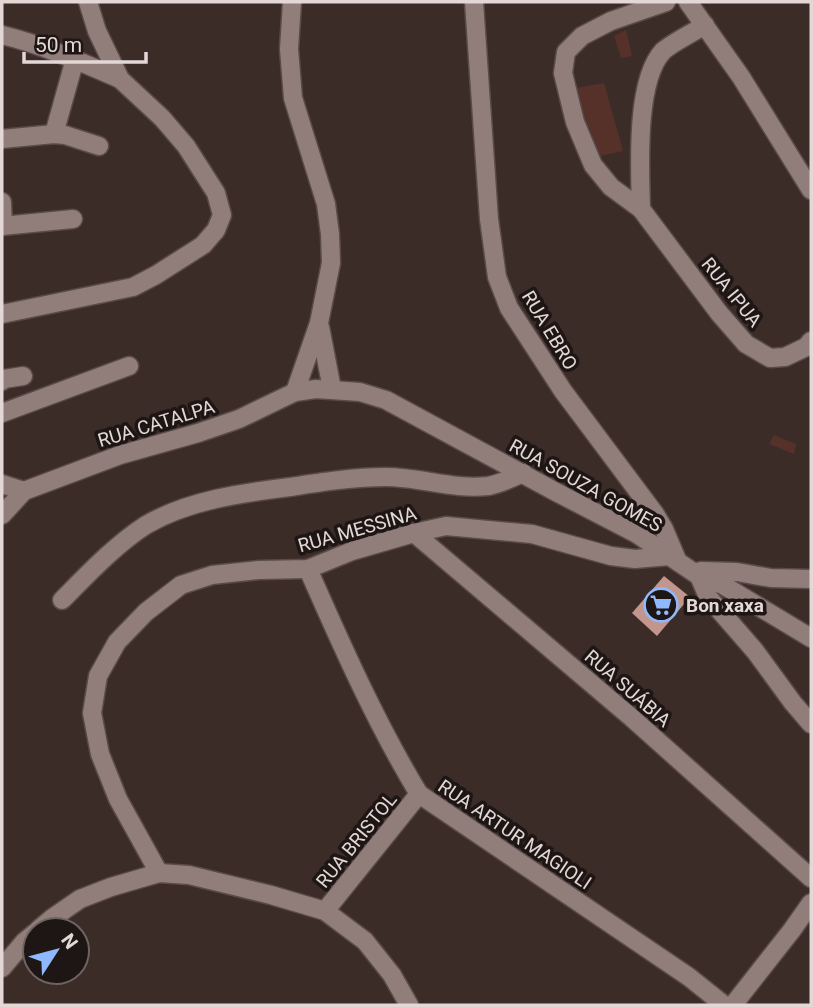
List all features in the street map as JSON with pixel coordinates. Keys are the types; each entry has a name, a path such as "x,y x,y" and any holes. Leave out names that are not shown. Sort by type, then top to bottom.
{"street":[{"path":"88,2 97,31 120,79"},
{"path":"292,2 289,49 293,98 326,204 331,263 319,323 295,392"},
{"name":"RUA EBRO","path":"474,2 489,219 497,277 509,308 563,391 655,514 684,566 811,724"},
{"name":"RUA IPUA","path":"666,2 611,21 582,36 566,52 563,73 575,122 593,166 611,187 640,209 746,344 770,358 785,357 806,347 811,341"},
{"path":"688,2 741,77 811,190"},
{"path":"640,209 641,140 644,104 651,71 664,51 705,25"},
{"path":"2,35 30,42 120,79 178,136 204,171 216,193 222,215 216,230 203,245 156,275 133,286 2,314"},
{"path":"54,134 75,59"},
{"path":"2,139 54,134 99,146"},
{"path":"2,202 2,226 73,219"},
{"path":"319,323 332,389"},
{"path":"2,413 129,366"},
{"path":"2,381 23,376"},
{"name":"RUA SOUZA GOMES","path":"332,389 360,392 387,400 637,534 684,566 723,585 811,638"},
{"name":"RUA CATALPA","path":"2,514 24,491 120,455 229,422 295,392 332,389"},
{"path":"62,600 107,556 146,525 182,508 242,493 329,481 388,477 488,486 523,473"},
{"path":"2,484 24,491"},
{"name":"RUA MESSINA","path":"159,873 118,799 100,754 92,713 98,676 117,642 146,611 181,585 212,575 308,569 352,551 446,526 532,534 611,556 684,566"},
{"name":"RUA SUÁBIA","path":"414,533 632,718 811,878"},
{"path":"684,566 771,578 811,579"},
{"name":"RUA ARTUR MAGIOLI","path":"308,569 394,752 419,794 689,977 724,1005"},
{"name":"RUA BRISTOL","path":"325,911 419,794"},
{"path":"55,916 80,899 159,873 190,875 271,895 325,911 365,941 392,975 409,1005"},
{"path":"733,1005 811,904"},
{"path":"2,968 21,946"}],"shaded area":[{"path":"626,30 632,56 621,58 614,36"},
{"path":"604,83 623,151 595,157 575,88"},
{"path":"774,435 796,444 794,454 769,444"}],"building":[{"name":"Bon xaxa","path":"664,576 690,597 657,636 632,613"}],"place":[{"name":"Bon xaxa","path":"661,605"}]}
